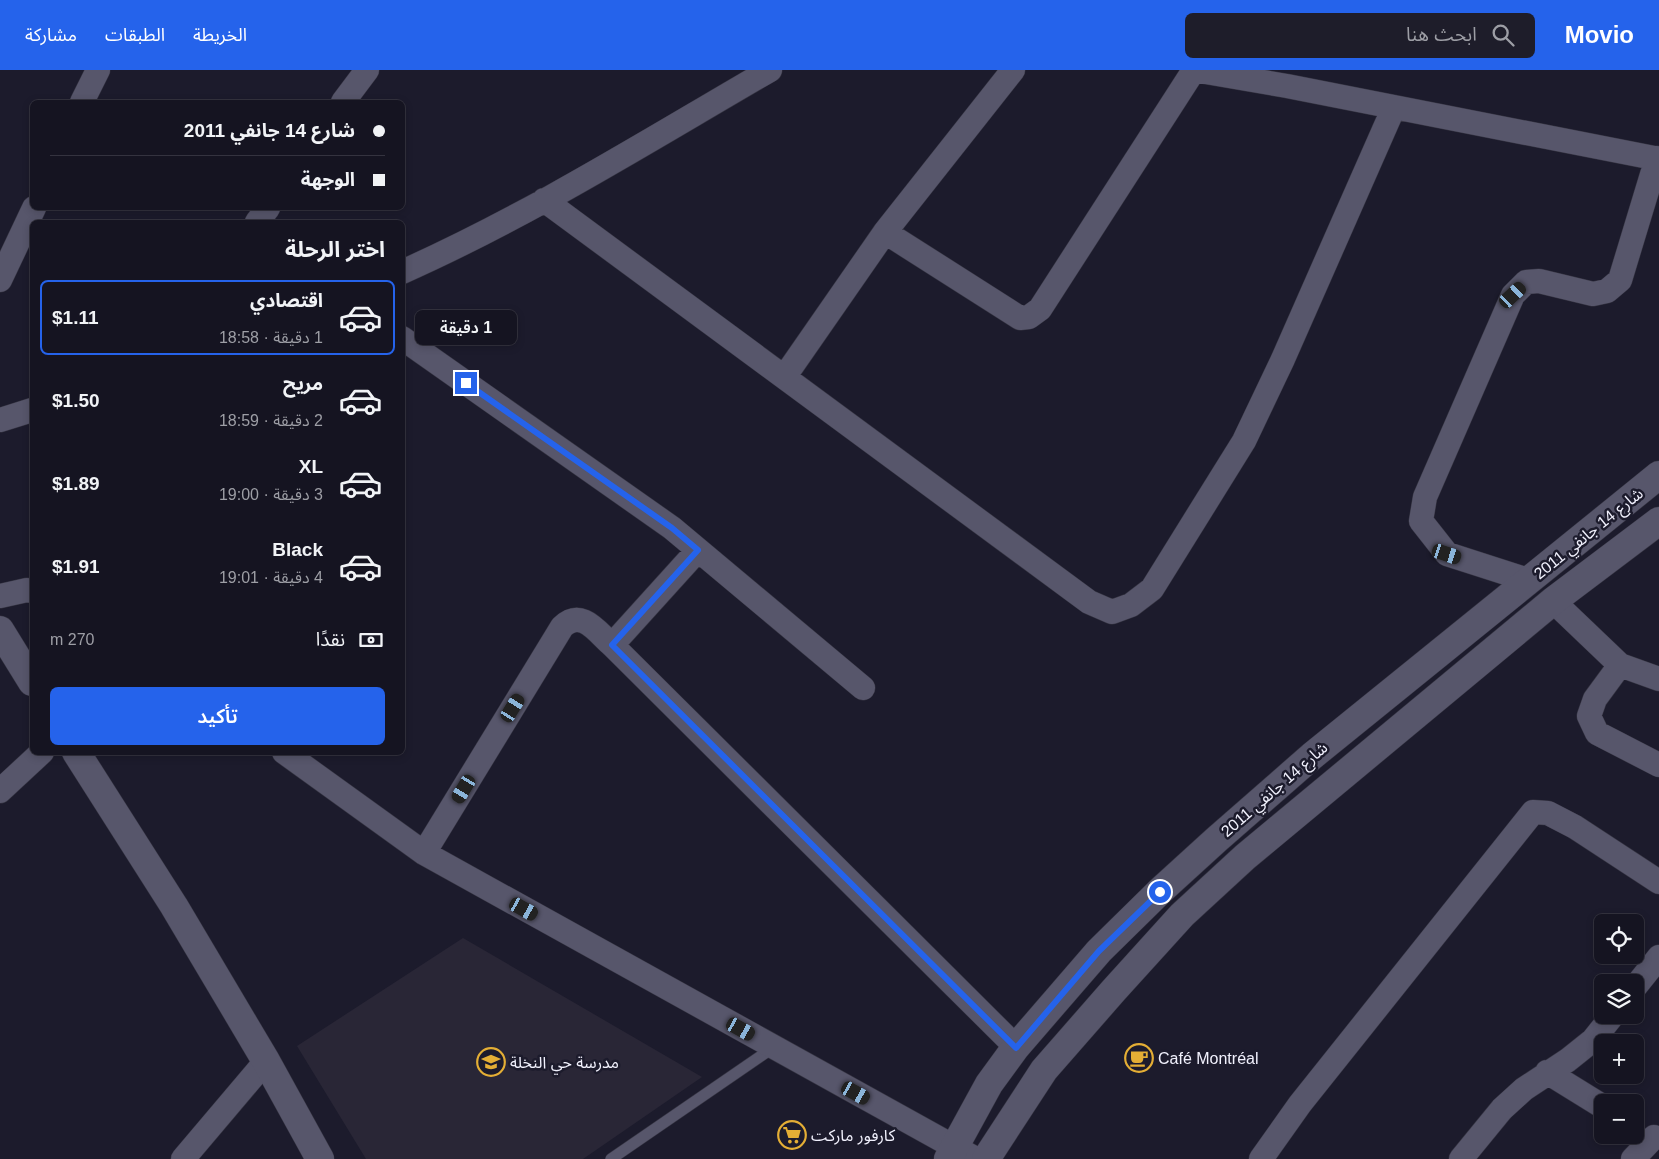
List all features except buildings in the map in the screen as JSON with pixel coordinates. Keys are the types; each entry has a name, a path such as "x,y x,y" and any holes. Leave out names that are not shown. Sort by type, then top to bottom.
{"main road":[{"name":"شارع 14 جانفي 2011","path":"959,1155 989,1084 1016,1048 1099,951 1216,840 1312,756 1659,475"},
{"name":"شارع 14 جانفي 2011","path":"986,1159 1044,1070 1182,915 1245,857 1553,601 1659,521"},
{"path":"0,630 30,679"},
{"path":"78,755 174,906 266,1061 320,1159"}],"street":[{"path":"344,100 366,70"},
{"path":"405,271 544,200 770,70"},
{"path":"784,376 885,232 1013,70"},
{"path":"885,232 1020,318 1029,317 1040,309 1194,70 1286,86 1658,159 1620,280 1607,291 1592,294 1539,281 1526,282 1513,295 1425,497 1421,521 1447,554 1528,580"},
{"path":"83,100 90,73"},
{"path":"544,200 1089,602 1112,612 1131,605 1152,589 1244,441 1283,359 1394,107"},
{"path":"0,280 33,210"},
{"path":"259,220 266,210"},
{"path":"405,340 672,528 863,688"},
{"path":"0,411 30,408"},
{"path":"0,420 30,409"},
{"path":"612,645 698,550"},
{"path":"0,596 30,591"},
{"path":"1553,601 1620,665 1659,680"},
{"path":"424,853 562,627 574,619 584,620 612,645 1016,1048"},
{"path":"1620,665 1594,699 1589,716 1597,733 1659,765"},
{"path":"0,791 39,755"},
{"path":"288,755 424,853 774,1048 959,1155"},
{"path":"1261,1159 1300,1104 1533,812 1548,813 1574,827 1659,882"},
{"path":"1644,976 1659,957"},
{"path":"1461,1159 1502,1109 1524,1089 1547,1072 1568,1060 1593,1040 1606,1024"},
{"path":"183,1159 266,1061"},
{"path":"1547,1072 1594,1101"},
{"path":"1633,1159 1649,1134"}],"lane":[{"path":"611,1159 774,1048"}],"shaded area":[{"name":"مدرسة حي النخلة","path":"463,938 702,1077 583,1159 366,1159 297,1046"}],"place":[{"name":"Café Montréal","path":"1139,1058"},
{"name":"مدرسة حي النخلة","path":"491,1062"},
{"name":"كارفور ماركت","path":"792,1135"}],"route":[{"path":"466,383 672,528 698,550 612,645 1016,1048 1099,951 1160,892"}]}
